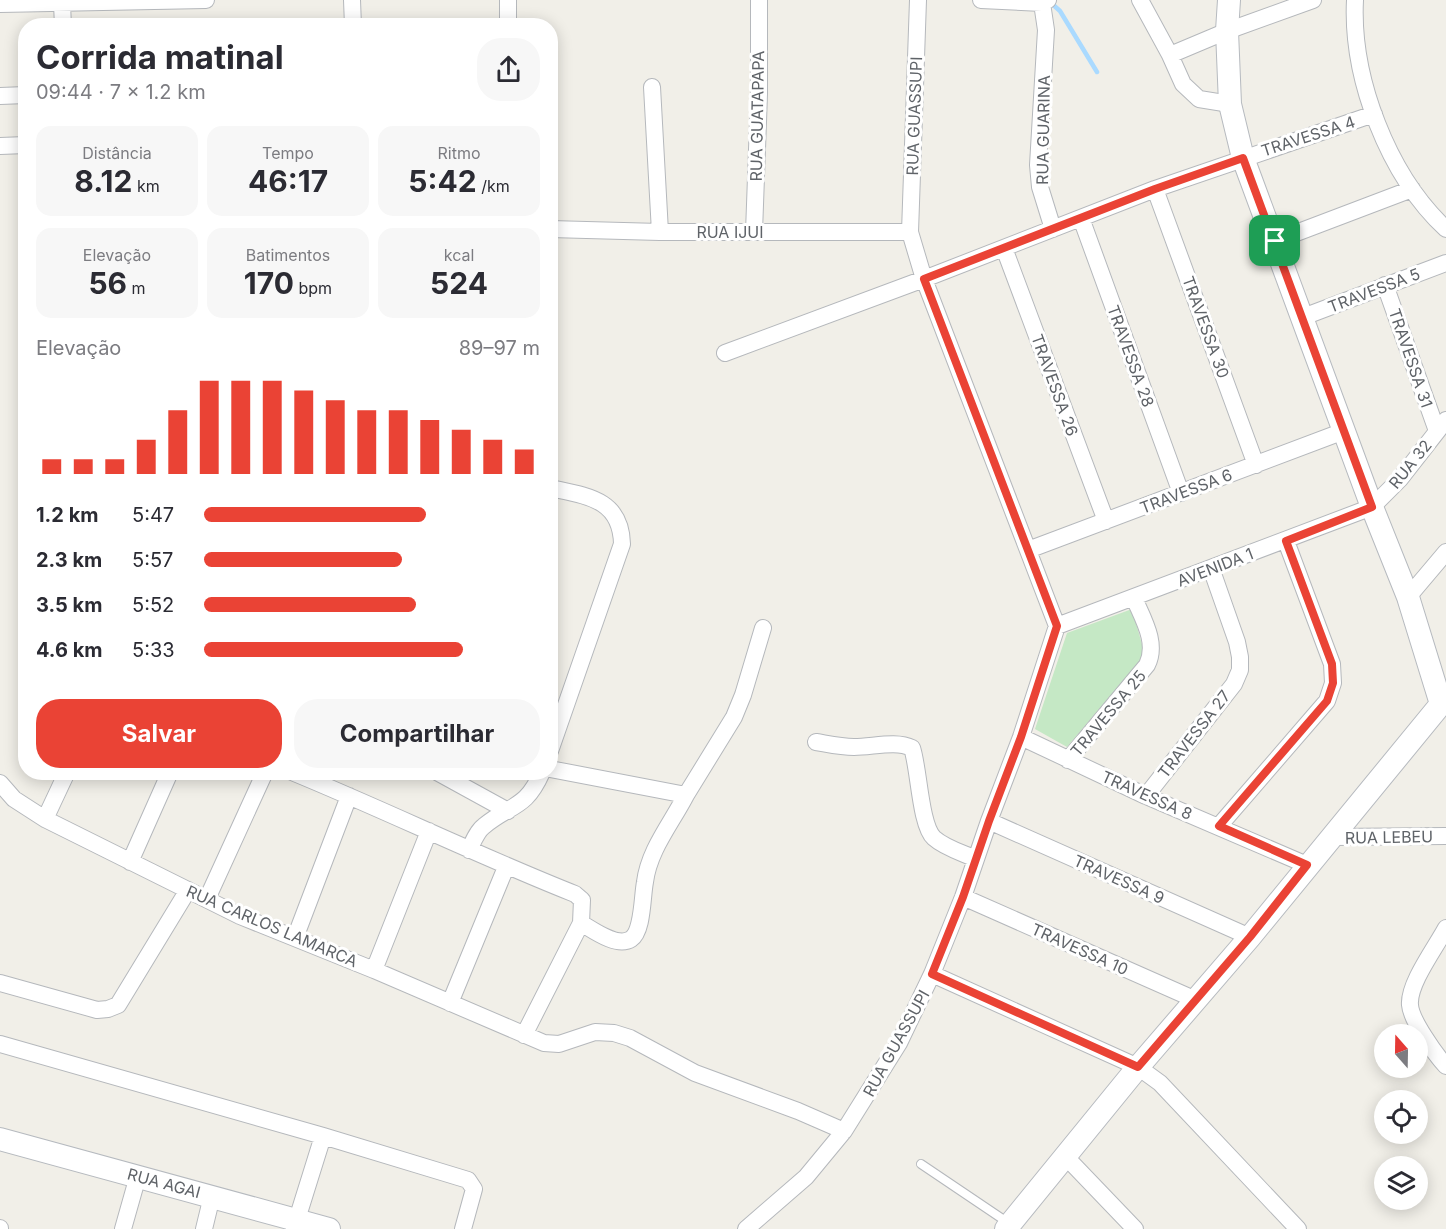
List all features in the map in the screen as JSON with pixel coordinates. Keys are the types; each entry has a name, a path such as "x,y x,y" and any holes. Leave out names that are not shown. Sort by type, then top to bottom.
{"street":[{"path":"0,4 206,0"},
{"path":"352,0 353,18"},
{"path":"508,0 508,18"},
{"name":"RUA GUATAPAPA","path":"754,232 759,94 759,0"},
{"name":"RUA GUASSUPI","path":"918,0 910,232 924,279 1028,550"},
{"path":"981,0 1045,1"},
{"path":"1140,0 1183,84 1200,99 1230,104"},
{"path":"1009,1226 1138,1067 1250,937 1307,865 1444,702 1408,597 1372,507 1243,158 1230,104 1228,0"},
{"path":"1170,55 1227,31 1313,0"},
{"path":"1355,0 1356,53 1364,88 1374,114 1396,163 1412,189 1426,209 1446,229"},
{"name":"RUA GUARINA","path":"1045,1 1046,30 1038,165 1040,187 1053,229"},
{"path":"62,4 63,18"},
{"path":"652,87 660,232"},
{"path":"0,96 18,95"},
{"name":"TRAVESSA 4","path":"1053,229 1155,189 1374,114"},
{"path":"0,146 18,146"},
{"name":"TRAVESSA 30","path":"1155,189 1256,465"},
{"path":"1275,241 1412,189"},
{"name":"TRAVESSA 28","path":"1081,218 1181,493"},
{"name":"RUA IJUI","path":"558,229 660,232 910,232"},
{"path":"725,354 1053,229"},
{"name":"TRAVESSA 26","path":"1004,248 1106,521"},
{"name":"TRAVESSA 5","path":"1303,317 1446,263"},
{"name":"TRAVESSA 31","path":"1385,285 1441,426"},
{"name":"RUA 32","path":"1372,507 1400,479 1441,426"},
{"name":"TRAVESSA 6","path":"1028,550 1344,431"},
{"path":"558,490 584,495 604,504 616,516 622,528 622,544 558,728"},
{"name":"AVENIDA 1","path":"1057,626 1372,507"},
{"path":"1219,826 1327,701 1333,683 1332,664 1286,541"},
{"path":"1028,550 1057,626"},
{"path":"1408,597 1446,552"},
{"name":"TRAVESSA 27","path":"1146,796 1234,684 1240,670 1237,642 1211,568"},
{"name":"TRAVESSA 25","path":"1068,760 1148,665 1152,657 1152,644 1134,598"},
{"name":"RUA GUASSUPI","path":"746,1229 806,1177 844,1131 899,1043 932,974 963,897 1021,737 1057,626"},
{"path":"580,923 615,941 624,942 633,939 639,932 645,880 650,860 686,795 734,717 763,628"},
{"name":"TRAVESSA 8","path":"1021,737 1146,796 1307,865"},
{"path":"816,742 852,747 893,744 912,748 923,808 932,837 976,859"},
{"path":"558,771 686,795"},
{"path":"45,819 63,780"},
{"path":"130,862 166,780"},
{"path":"207,899 261,780"},
{"path":"310,780 506,867 575,894 582,900 580,923 524,1035"},
{"path":"451,780 508,812"},
{"path":"470,850 482,827 525,801 538,780"},
{"name":"RUA CARLOS LAMARCA","path":"0,783 7,803 45,819 240,916 374,970 524,1035 544,1043 559,1044 596,1032 614,1033 630,1038 696,1073 798,1111 844,1131"},
{"path":"295,938 349,796"},
{"name":"TRAVESSA 9","path":"989,821 1250,937"},
{"path":"374,970 429,831"},
{"name":"RUA LEBEU","path":"1331,837 1446,836"},
{"path":"450,1003 506,867"},
{"path":"0,983 96,1010 118,1005 188,890"},
{"name":"TRAVESSA 10","path":"963,897 1196,1000"},
{"path":"1444,935 1415,981 1410,1004 1418,1025 1445,1063"},
{"path":"932,974 1138,1067 1160,1083 1298,1229"},
{"path":"0,1044 468,1180 474,1189 463,1229"},
{"path":"296,1225 323,1136"},
{"name":"RUA AGAI","path":"0,1139 212,1197 296,1225 329,1229"},
{"path":"1065,1156 1135,1229"},
{"path":"123,1229 138,1176"},
{"path":"204,1229 212,1197"}],"lane":[{"path":"921,1164 1009,1226"}],"green space":[{"path":"1132,609 1145,655 1067,747 1035,729 1067,633"}],"waterway":[{"path":"1050,2 1060,11 1097,72"}],"route":[{"path":"1243,158 1275,241 1372,507 1286,541 1332,664 1333,683 1327,701 1219,826 1307,865 1250,937 1138,1067 932,974 963,897 1021,737 1057,626 924,279 1155,189 1243,158"}]}
